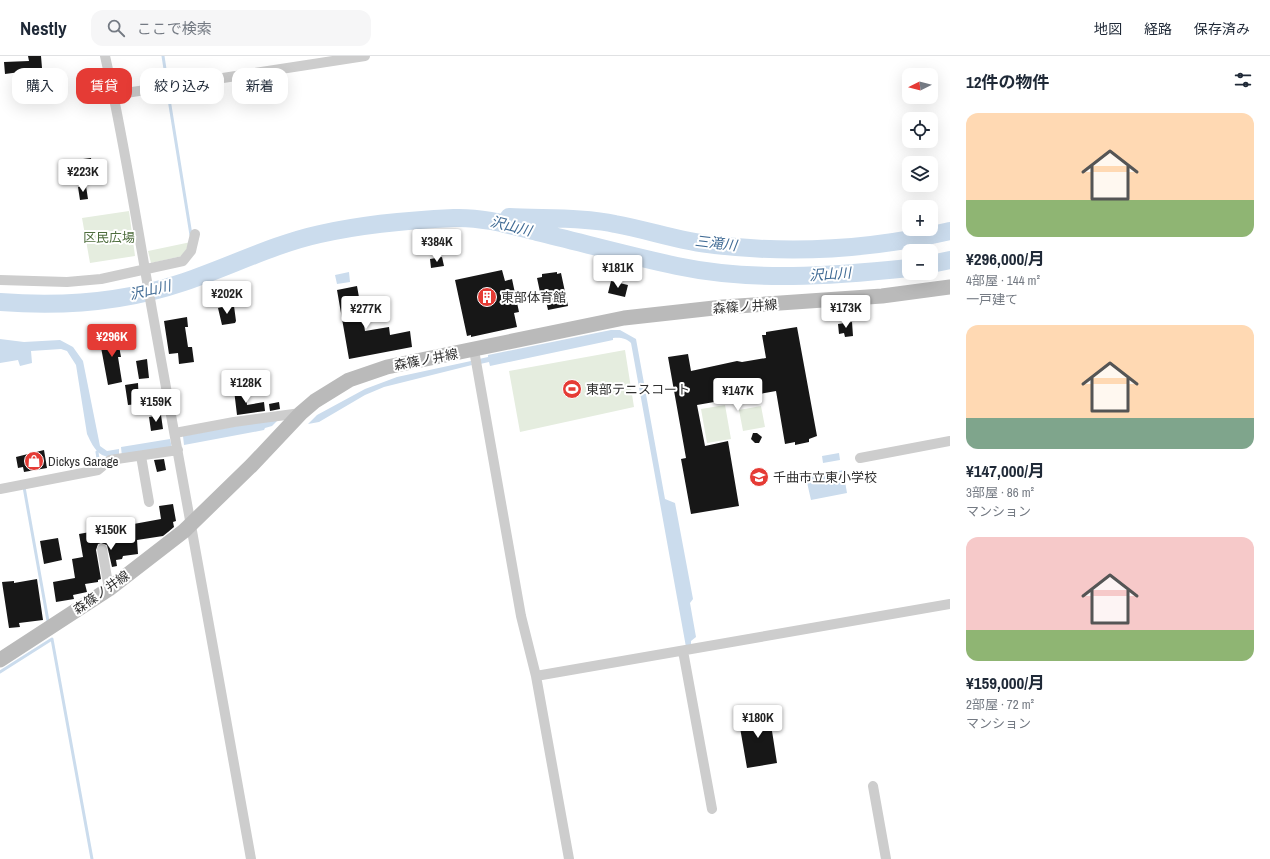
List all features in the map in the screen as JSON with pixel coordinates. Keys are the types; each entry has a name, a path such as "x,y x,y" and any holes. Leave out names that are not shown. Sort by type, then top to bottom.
{"main road":[{"name":"森篠ノ井線","path":"0,660 109,589 190,525 251,466 301,413 315,401 335,389 366,374 387,367 624,318 723,307 882,296 950,287"}],"street":[{"path":"105,56 107,68"},
{"path":"132,92 365,56"},
{"path":"115,104 176,434 190,525 251,859"},
{"path":"0,280 67,282 145,271 183,261 191,251 195,234"},
{"path":"474,350 521,616 536,676 570,859"},
{"path":"176,434 234,422 301,413"},
{"path":"860,458 950,441"},
{"path":"0,489 98,470 110,460 178,449"},
{"path":"141,456 149,502"},
{"path":"102,549 109,589"},
{"path":"536,676 950,604"},
{"path":"683,650 712,809"},
{"path":"873,786 886,859"}],"green space":[{"name":"区民広場","path":"129,211 135,256 90,263 82,218"},
{"path":"191,242 182,256 151,263 148,251"},
{"name":"東部テニスコート","path":"625,350 634,407 520,432 509,371"},
{"path":"725,405 731,439 707,443 701,409"},
{"path":"761,406 765,427 743,431 739,410"}],"water":[{"path":"349,272 350,282 337,284 335,275"},
{"path":"611,330 620,330 636,339 665,499 675,503 693,599 690,603 696,637 691,641 691,646 686,647 631,343 623,338 613,338 613,340 490,366 489,362 480,364 479,359 488,357 488,355"},
{"path":"0,339 24,342 60,340 73,347 83,361 100,446 107,451 119,449 119,458 107,457 98,452 87,434 76,365 67,351 61,349 31,351 32,363 20,366 18,360 0,363"},
{"path":"471,361 472,365 384,387 365,395 319,422 308,424 317,415 365,389 397,377"},
{"path":"280,418 272,426 265,428 264,430 184,445 183,436"},
{"path":"170,439 172,448 122,457 121,447"},
{"path":"839,453 840,460 823,463 822,456"},
{"path":"843,470 847,493 811,500 806,478"}],"building":[{"path":"28,56 41,56 42,68 12,68 12,73 5,74 4,62 29,61"},
{"path":"91,158 94,179 80,181 75,160"},
{"path":"86,186 88,199 80,200 78,187"},
{"path":"442,257 444,266 431,268 430,259"},
{"name":"東部体育館","path":"502,270 505,281 512,279 519,312 514,313 517,327 471,337 471,335 467,336 455,280"},
{"path":"557,272 557,274 561,273 568,306 548,310 544,292 540,292 537,278 542,277 542,274"},
{"path":"611,281 628,285 625,297 608,293"},
{"path":"357,286 365,331 389,327 390,335 410,331 412,347 349,359 337,290"},
{"path":"231,305 234,306 236,321 235,323 222,325 218,308"},
{"path":"187,317 188,327 185,327 188,347 192,347 194,362 179,364 178,353 169,354 164,321"},
{"path":"852,322 853,336 845,337 844,333 839,334 838,324"},
{"path":"797,327 817,436 809,439 809,442 795,445 795,442 785,444 776,391 697,405 705,446 728,441 739,506 691,514 681,459 686,458 668,357 688,354 691,371 737,361 742,362 766,358 762,335 766,335 766,332"},
{"path":"121,335 123,345 119,346 121,357 118,357 122,382 108,385 100,342 102,342 101,339"},
{"path":"147,359 149,378 139,379 136,361"},
{"path":"138,383 139,404 128,405 125,385"},
{"path":"245,388 247,405 264,402 265,411 237,415 234,390"},
{"path":"279,402 280,409 270,411 269,404"},
{"path":"161,415 163,429 151,431 149,417"},
{"path":"753,433 757,433 762,437 759,443 755,443 751,439"},
{"name":"Dickys Garage","path":"44,450 47,468 24,472 23,467 18,468 16,457"},
{"path":"164,459 166,470 157,472 154,460"},
{"path":"173,504 176,521 173,522 174,527 163,536 137,540 138,554 123,556 122,559 116,560 117,566 112,567 107,545 101,543 98,544 96,550 101,579 98,580 98,582 85,584 87,592 73,595 74,599 56,602 53,582 75,578 72,559 83,557 79,534 161,519 159,506"},
{"path":"58,538 62,560 44,564 40,541"},
{"path":"37,579 43,620 19,623 20,627 9,628 2,582 14,581 14,583"},
{"path":"768,711 769,716 772,716 774,731 772,731 777,763 747,768 738,716"}],"waterway":[{"path":"163,56 165,68"},
{"path":"170,104 191,235"},
{"name":"三滝川","path":"509,217 576,219 603,222 677,239 702,243 744,248 774,249 863,246 950,231"},
{"name":"沢山川","path":"0,302 47,304 70,303 139,294 184,282 303,238 387,223 454,218 496,222 624,254 706,271 764,276 793,276 902,269"},
{"name":"沢山川","path":"938,263 950,260"},
{"path":"97,452 99,466"},
{"path":"24,487 48,621"},
{"path":"0,672 52,639 92,859"}],"place":[{"name":"東部体育館","path":"487,297"},
{"name":"東部テニスコート","path":"572,389"},
{"name":"Dickys Garage","path":"34,461"},
{"name":"千曲市立東小学校","path":"759,477"}]}
